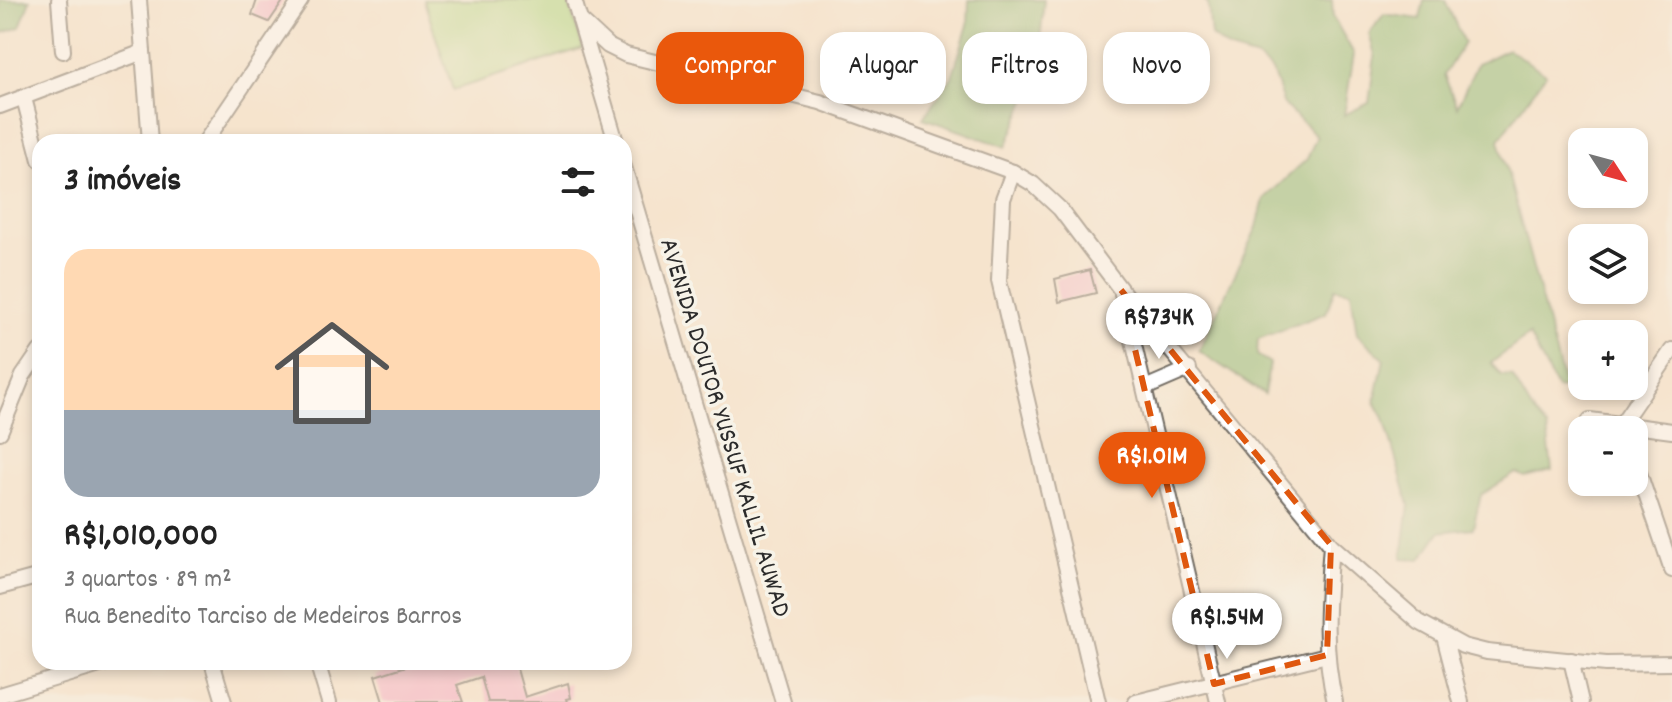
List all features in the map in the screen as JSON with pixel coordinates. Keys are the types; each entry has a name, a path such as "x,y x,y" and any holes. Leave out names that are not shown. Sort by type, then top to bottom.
{"street":[{"path":"59,0 63,51"},
{"path":"139,0 149,134"},
{"path":"210,134 301,0"},
{"path":"574,0 614,134"},
{"path":"580,20 608,46 626,55 820,102 1013,172 1040,189 1060,209 1121,290 1331,545 1419,622 1463,646 1487,652 1606,664 1672,663"},
{"path":"0,106 143,52"},
{"path":"24,98 33,134"},
{"path":"1013,172 1003,199 999,281 1098,702"},
{"name":"AVENIDA DOUTOR YUSSUF KALLIL AUWAD","path":"632,194 783,702"},
{"path":"1121,290 1218,702"},
{"path":"1630,416 1672,350"},
{"path":"0,432 23,376 32,363"},
{"path":"1145,388 1189,369"},
{"path":"1648,429 1672,431"},
{"path":"1647,496 1672,570"},
{"path":"1331,545 1325,630 1328,673 1335,702"},
{"path":"0,587 32,578"},
{"path":"1444,636 1461,702"},
{"path":"1136,702 1327,655"},
{"path":"1571,660 1581,702"},
{"path":"0,695 83,670"},
{"path":"214,670 224,702"},
{"path":"319,670 329,702"}],"highlighted area":[{"path":"1121,290 1331,545 1327,655 1214,684"}],"green space":[{"path":"0,0 30,0 20,27 0,34"},
{"path":"424,0 568,0 583,48 453,90"},
{"path":"969,0 1044,0 1041,32 966,32"},
{"path":"1204,0 1332,0 1333,17 1354,54 1344,115 1369,103 1375,55 1369,34 1384,14 1420,19 1424,0 1445,0 1464,43 1444,75 1457,107 1477,64 1508,49 1546,74 1499,140 1565,388 1557,389 1529,335 1491,363 1501,375 1512,376 1533,412 1547,428 1552,470 1525,477 1516,473 1481,495 1473,528 1440,532 1421,559 1402,558 1409,505 1384,418 1375,402 1384,359 1357,334 1351,291 1335,288 1326,313 1258,339 1257,355 1270,363 1264,394 1199,351 1257,227 1264,199 1307,159 1317,136 1284,105 1272,71 1257,58 1230,50 1211,36 1208,4"},
{"path":"962,44 962,104 1025,104 1006,147 923,118 933,104 946,104 946,85 952,77"}],"building":[{"path":"257,0 284,0 269,22 252,15"},
{"path":"1090,270 1096,293 1059,302 1055,279"},
{"path":"394,670 517,670 525,697 568,683 571,698 567,699 568,702 488,702 481,677 457,685 463,702 383,702 375,676"}]}
